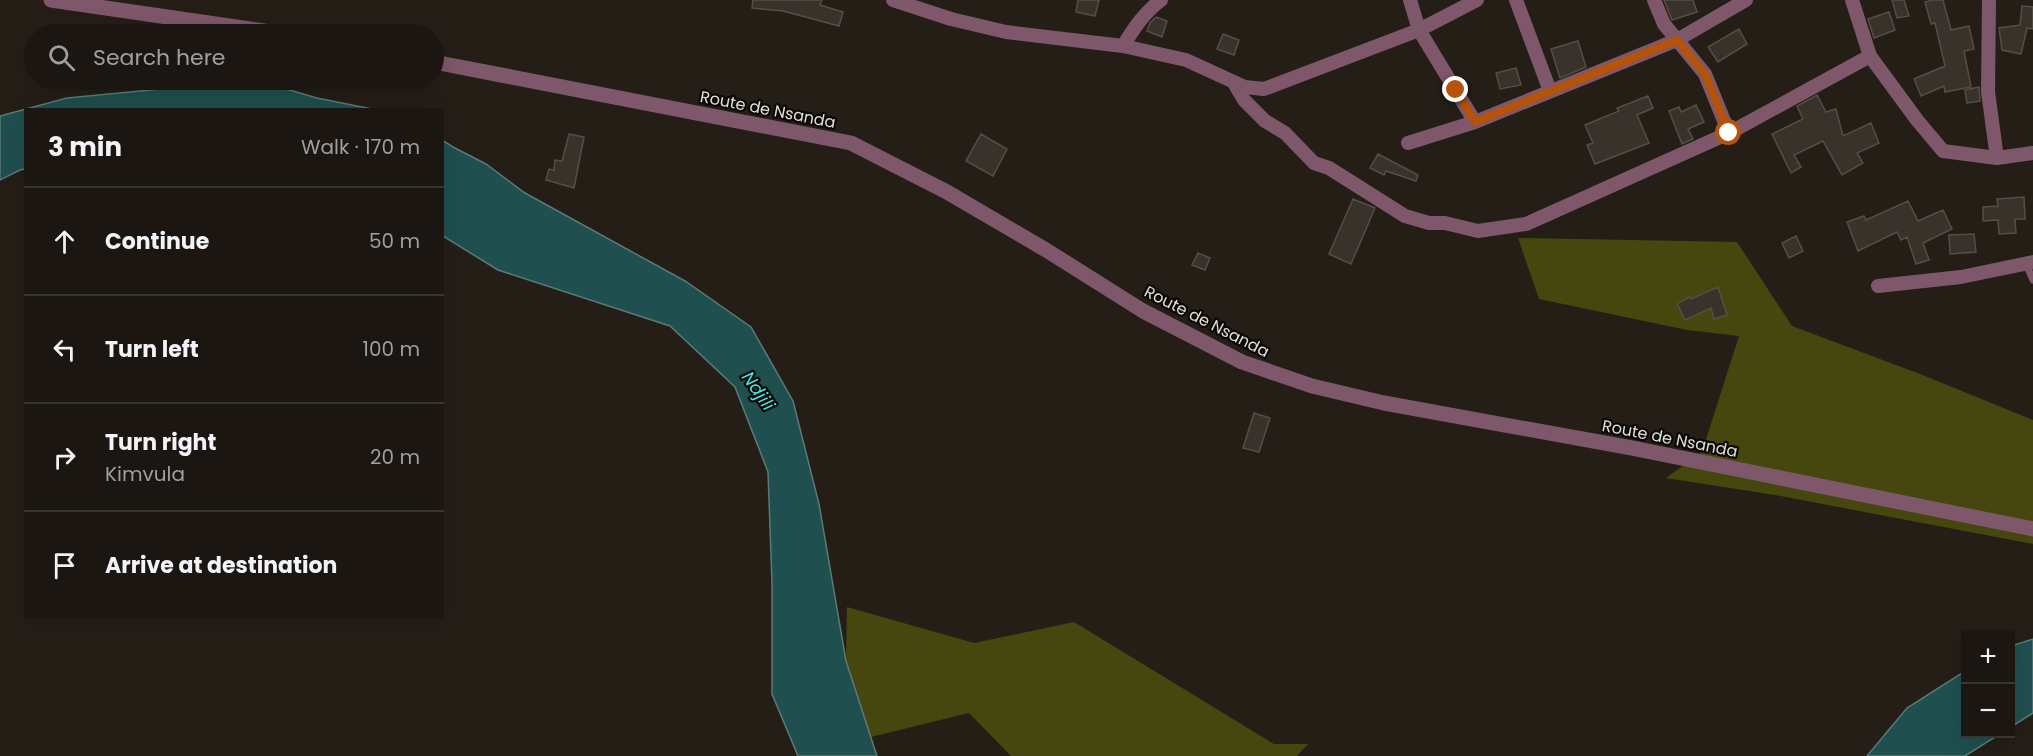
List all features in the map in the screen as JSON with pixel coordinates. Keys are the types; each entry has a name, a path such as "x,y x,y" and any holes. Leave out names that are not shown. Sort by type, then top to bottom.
{"street":[{"path":"51,0 215,24"},
{"path":"893,0 951,19 1006,32 1124,46 1186,60 1245,87 1264,88 1312,72 1419,30 1477,0"},
{"path":"1124,46 1135,25 1147,10 1161,0"},
{"path":"1410,0 1419,30 1475,122"},
{"path":"1516,0 1550,91"},
{"path":"1654,0 1664,24 1705,74 1729,133"},
{"path":"1408,143 1475,122 1677,40 1746,0"},
{"path":"1852,0 1870,56 1943,151 1997,158 2033,153"},
{"path":"1989,0 1988,92 1997,158"},
{"path":"1234,83 1244,100 1265,121 1284,133 1314,163 1329,168 1405,216 1429,223 1445,223 1478,231 1526,224 1729,133 1870,56"},
{"name":"Route de Nsanda","path":"444,64 851,143 947,192 1046,250 1143,311 1242,362 1312,386 1384,403 1632,448 2033,530"},
{"path":"1878,286 1961,277 2029,263"}],"lane":[{"path":"2029,263 2033,280"}],"shaded area":[{"path":"1518,238 1737,242 1792,326 2033,420 2033,544 1775,495 1666,478 1702,452 1739,336 1687,330 1539,299"},
{"path":"847,607 974,643 1074,622 1274,744 1308,744 1297,756 1011,756 969,713 871,737 846,661"}],"water":[{"path":"151,90 289,90 367,108 30,108 67,98"},
{"path":"24,110 24,169 0,180 0,116"},
{"name":"Ndjili","path":"444,141 486,164 525,193 685,281 751,327 793,401 819,504 846,661 877,756 798,756 772,694 772,583 768,472 735,387 670,326 498,270 444,237"},
{"path":"2033,639 2033,713 2015,724 2015,684 2015,645"},
{"path":"1961,674 1961,738 1994,738 1965,756 1867,756 1907,708"}],"building":[{"path":"753,0 822,0 820,5 843,12 839,26 783,11 752,8"},
{"path":"1078,0 1099,0 1095,16 1076,12"},
{"path":"1664,0 1693,0 1697,12 1672,20"},
{"path":"1892,0 1904,0 1909,16 1897,18"},
{"path":"1943,0 1951,30 1969,26 1974,49 1964,51 1971,87 1945,92 1944,86 1921,96 1914,79 1945,66 1935,23 1931,24 1925,2"},
{"path":"2022,6 2033,7 2033,29 2027,28 2021,54 2002,50 1999,28 2020,25"},
{"path":"1889,12 1895,30 1874,38 1868,19"},
{"path":"1156,17 1167,21 1162,37 1147,31 1150,23"},
{"path":"1739,29 1747,44 1718,62 1708,47"},
{"path":"1223,34 1239,40 1234,55 1217,49"},
{"path":"1578,41 1586,67 1560,78 1551,49"},
{"path":"1516,68 1521,85 1500,89 1496,73"},
{"path":"1979,87 1980,101 1967,103 1965,90"},
{"path":"1817,95 1826,112 1836,109 1843,136 1871,123 1879,143 1857,153 1863,163 1842,175 1823,141 1794,155 1801,167 1791,173 1772,134 1803,119 1797,106"},
{"path":"1648,96 1653,108 1637,115 1649,143 1595,164 1587,145 1593,143 1585,125 1619,111 1617,108"},
{"path":"1696,105 1704,122 1688,129 1693,139 1682,144 1669,111 1679,107 1681,112"},
{"path":"569,134 584,137 574,188 546,180 549,169 554,170 555,160 562,161"},
{"path":"981,134 1007,149 993,176 966,161"},
{"path":"1378,154 1418,175 1416,181 1386,171 1384,175 1370,168"},
{"path":"2024,197 2025,219 2015,219 2016,233 1999,234 1998,220 1983,221 1983,207 1998,206 1997,199"},
{"path":"1353,199 1375,208 1351,264 1329,254"},
{"path":"1908,201 1918,221 1943,210 1952,229 1923,243 1929,260 1916,264 1907,237 1901,240 1897,232 1858,251 1847,222 1864,216 1866,220"},
{"path":"1974,234 1976,252 1950,254 1949,235"},
{"path":"1796,236 1803,251 1789,258 1782,243"},
{"path":"1198,253 1210,258 1205,270 1192,265"},
{"path":"1718,287 1727,315 1714,319 1711,308 1685,320 1677,303"},
{"path":"1254,413 1270,418 1259,452 1243,448"}],"route":[{"path":"1456,90 1475,122 1677,40 1705,74 1729,133"}]}
